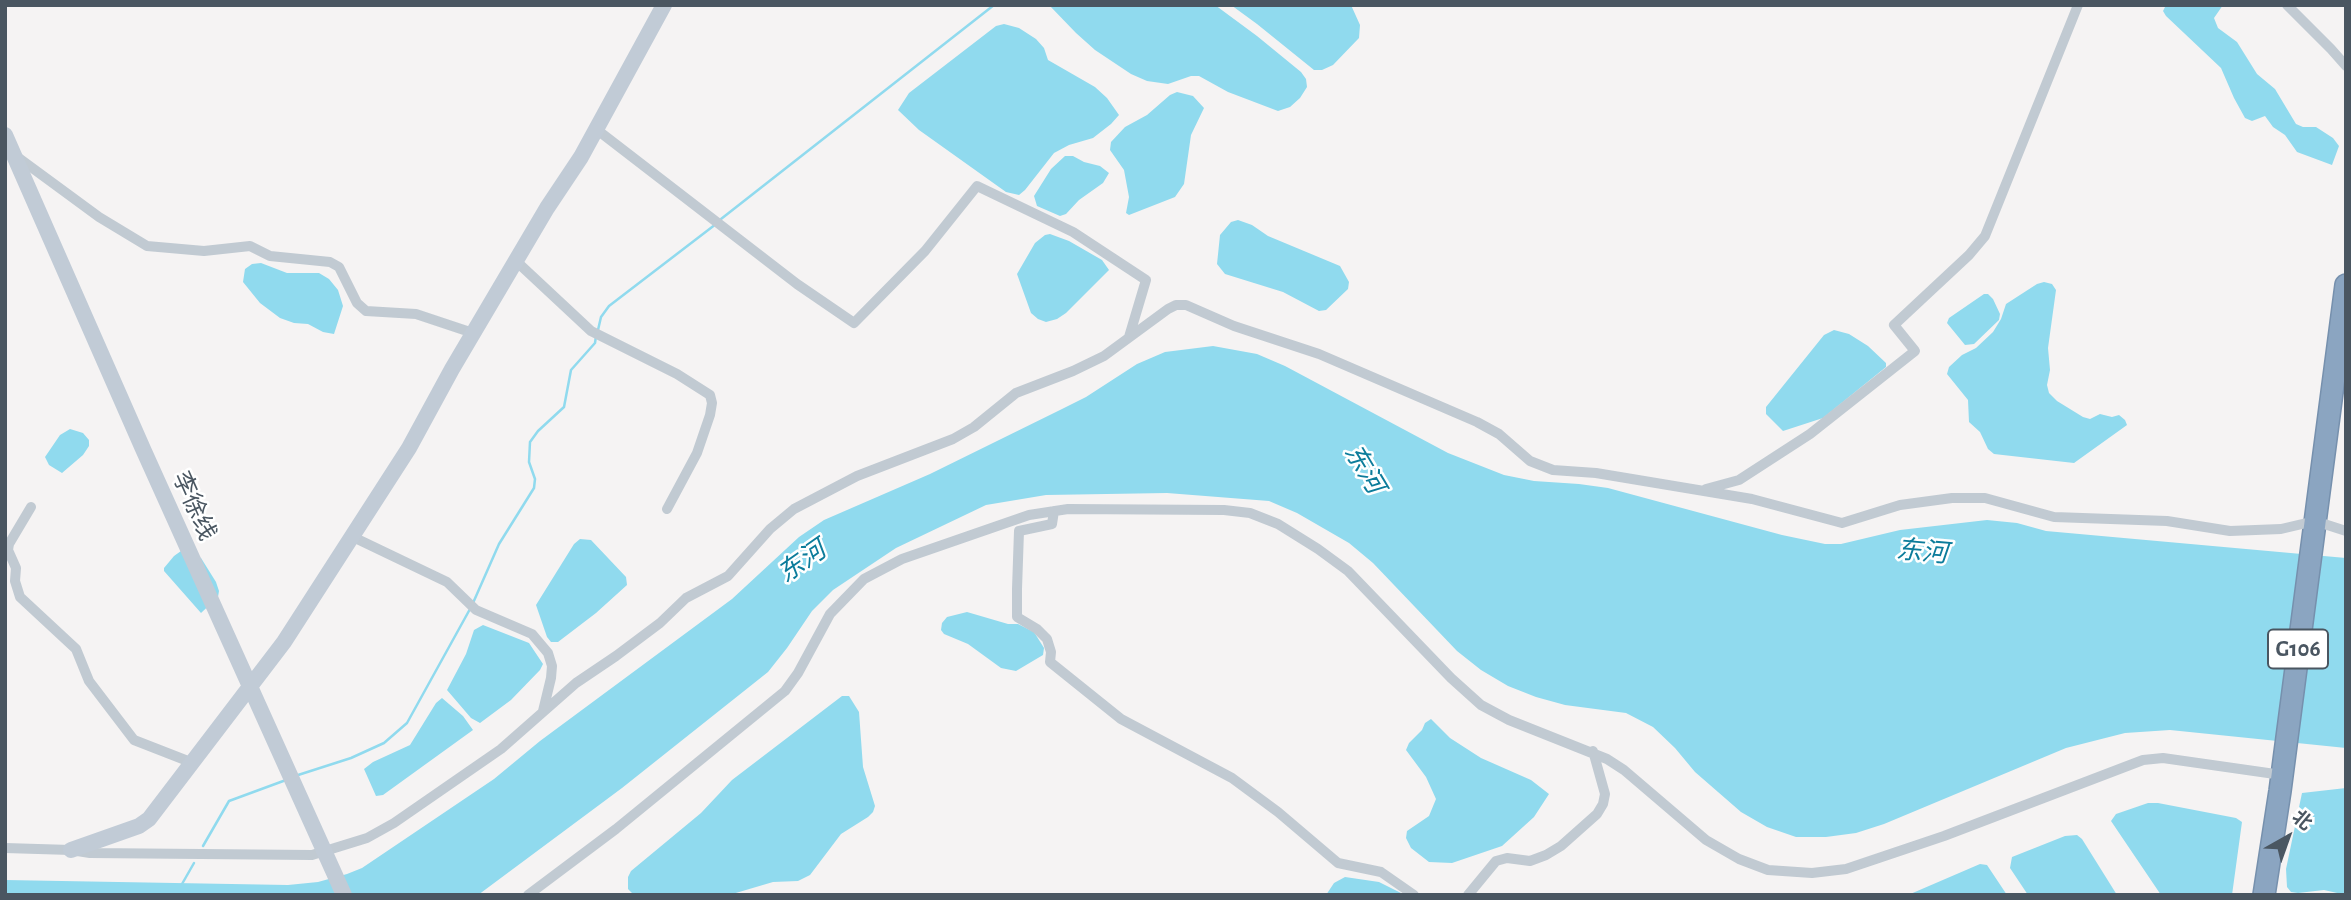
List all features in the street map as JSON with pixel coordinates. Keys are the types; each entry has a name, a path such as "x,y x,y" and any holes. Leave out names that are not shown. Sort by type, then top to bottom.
{"highway":[{"name":"G106","path":"2264,895 2346,285"}],"street":[{"path":"71,850 139,827 154,813 285,642 408,448 473,333 596,130 664,5"},
{"path":"1700,490 1739,480 1810,435 1915,351 1895,325 1969,255 1985,236 2078,5"},
{"path":"2287,5 2346,66"},
{"path":"596,130 797,284 854,323 925,251 977,187 1073,232 1146,280 1129,337"},
{"name":"李徐线","path":"5,135 344,895"},
{"path":"5,148 99,218 148,246 204,251 250,246 270,256 330,262 338,267 357,303 366,311 416,314 473,333"},
{"path":"516,261 584,326 704,390 712,399 710,415 696,453 667,509"},
{"path":"5,848 90,853 312,855 367,838 394,823 501,749 576,683 660,623 686,598 733,571 770,529 794,509 857,476 953,439 974,427 1016,393 1088,364 1172,306 1186,305 1234,326 1319,354 1477,422 1499,434 1530,461 1553,470 1700,490 1781,505 1842,523 1885,508 1952,498 1974,498 2001,501 2054,517 2167,521 2230,531 2314,528 2346,531"},
{"path":"31,507 8,550 16,568 15,581 20,597 76,649 89,681 134,740 193,763"},
{"path":"1054,510 1052,524 1019,531 1017,589 1017,617 1037,629 1047,639 1051,652 1050,662 1121,719 1232,778 1278,812 1338,863 1381,872 1414,895"},
{"path":"528,895 616,829 785,691 798,673 830,614 864,579 902,559 1029,515 1054,510 1224,510 1250,513 1278,524 1348,571 1451,678 1481,705 1509,720 1592,751 1624,770 1692,830 1726,852 1769,870 1833,872 1944,836 2143,760 2163,758 2283,768"},
{"path":"354,537 447,582 476,610 532,634 541,643 550,660 552,672 542,714"},
{"path":"1468,895 1496,861 1507,858 1530,861 1546,855 1561,846 1597,814 1605,794 1592,751"}],"water":[{"path":"1049,5 1215,5 1301,72 1307,87 1290,107 1278,111 1228,92 1199,76 1168,84 1147,81 1131,74 1095,50"},
{"path":"1231,5 1351,5 1360,25 1359,38 1333,65 1314,70"},
{"path":"2166,5 2223,5 2214,18 2218,28 2237,42 2257,74 2275,89 2296,124 2316,127 2333,138 2339,146 2332,165 2297,152 2285,135 2273,127 2265,116 2252,121 2245,118 2221,68 2166,16 2163,11"},
{"path":"1004,24 1019,28 1036,39 1044,48 1048,60 1095,87 1119,115 1093,138 1054,153 1019,195 1006,192 919,130 898,110 909,93 996,26"},
{"path":"1177,92 1193,96 1204,108 1191,135 1184,184 1175,197 1129,215 1126,213 1129,197 1124,170 1110,150 1111,142 1125,127 1147,115"},
{"path":"1065,156 1073,156 1100,166 1109,173 1103,183 1060,216 1037,206 1034,196 1051,169"},
{"path":"1238,220 1252,225 1268,236 1340,266 1349,282 1348,289 1326,310 1319,311 1283,292 1225,274 1217,264 1220,235 1231,222"},
{"path":"1050,234 1069,241 1102,260 1109,270 1066,313 1046,322 1031,313 1017,274 1035,243"},
{"path":"261,263 287,273 319,273 329,279 338,290 343,306 334,334 308,324 280,318 260,303 243,282 245,269 252,264"},
{"path":"2044,282 2052,284 2056,290 2048,348 2049,393 2083,417 2090,419 2100,414 2112,417 2119,415 2127,425 2074,463 1994,454 1988,449 1980,432 1969,422 1968,400 1947,374 1949,367 1962,355 1976,348 1993,332 2006,304"},
{"path":"1984,294 1993,299 2000,314 1999,320 1974,344 1965,345 1947,323 1949,318"},
{"path":"1834,330 1849,334 1868,346 1886,363 1886,367 1823,418 1783,431 1766,414 1766,407 1824,335"},
{"name":"东河","path":"1213,346 1257,354 1285,366 1448,453 1504,475 1534,481 1608,488 1825,544 1841,544 1900,530 1987,520 2017,523 2046,531 2346,558 2346,748 2170,730 2125,733 2066,748 1884,824 1856,833 1796,837 1767,827 1741,812 1695,772 1653,727 1626,713 1565,705 1536,697 1508,686 1481,670 1457,651 1373,563 1349,543 1297,513 1269,501 1167,493 1046,495 986,505 896,548 833,590 812,611 768,672 622,788 478,895 5,895 5,880 288,885 318,882 362,868 494,779 540,741 732,599 799,537 824,520 930,474 1060,410 1086,397 1137,364 1165,352"},
{"path":"70,429 83,433 89,440 89,446 83,455 62,473 49,465 45,457 60,435"},
{"path":"580,539 591,540 626,577 627,585 558,642 551,642 536,605 574,544"},
{"path":"181,551 201,558 219,591 218,597 201,613 164,571"},
{"path":"967,612 1008,624 1018,624 1034,632 1044,648 1043,655 1016,671 1001,668 968,644 944,634 941,630 947,617"},
{"path":"483,625 529,643 543,664 511,700 480,723 471,718 447,690 466,654 474,630"},
{"path":"842,696 849,696 859,712 863,767 875,806 868,817 841,834 810,875 798,881 773,882 729,895 634,895 628,889 631,871 701,813 732,780"},
{"path":"442,698 463,716 473,730 383,795 376,796 364,769 410,745 436,703"},
{"path":"1431,719 1450,738 1481,758 1531,780 1549,794 1534,817 1502,846 1452,863 1429,862 1411,848 1406,838 1407,831 1429,816 1436,799 1426,777 1406,750 1425,723"},
{"path":"2346,788 2346,895 2324,890 2291,892 2287,887 2286,869 2302,793"},
{"path":"2148,803 2236,818 2242,822 2232,895 2161,895 2111,821 2116,814"},
{"path":"2077,835 2117,895 2028,895 2010,868 2012,857 2065,836"},
{"path":"1980,864 1987,865 2007,895 1908,895"},
{"path":"1345,877 1379,882 1405,895 1326,895 1334,883"}],"waterway":[{"path":"721,219 994,5"},
{"path":"598,330 601,317 609,306 716,224"},
{"path":"473,603 499,544 534,488 535,479 529,462 530,442 564,407 571,370 595,343 596,336"},
{"path":"295,776 351,758 384,743 407,723 470,609"},
{"path":"203,846 229,801 286,780"},
{"path":"182,884 194,863"}]}
